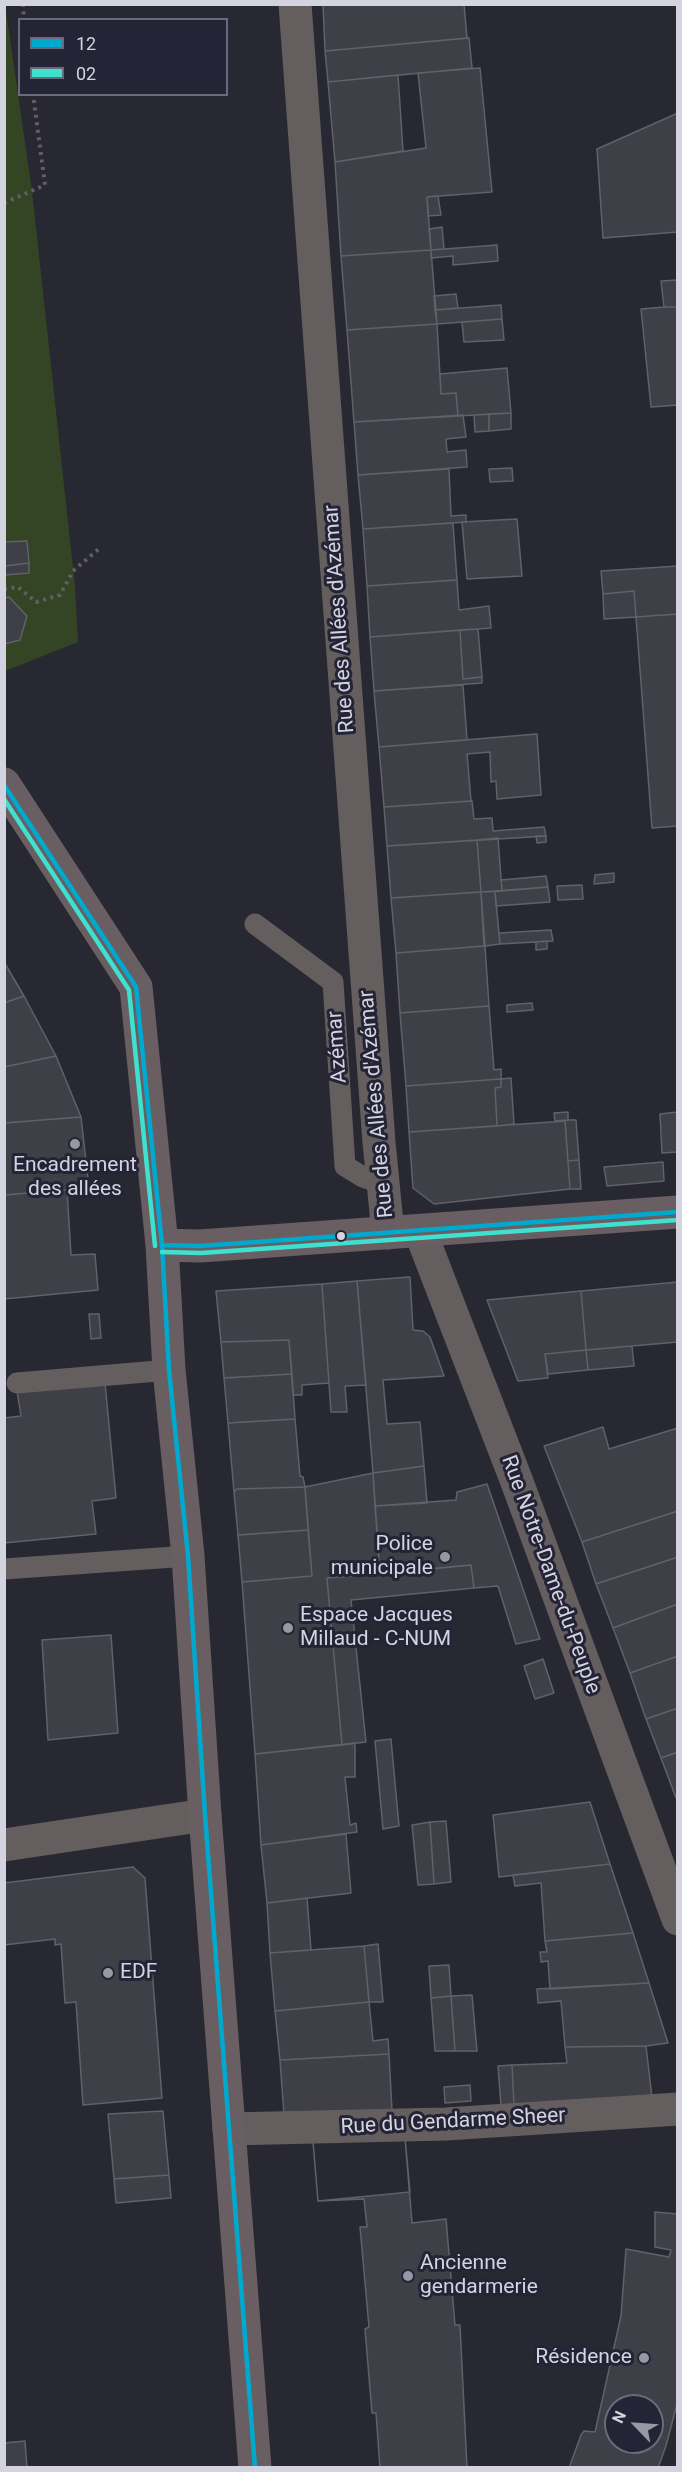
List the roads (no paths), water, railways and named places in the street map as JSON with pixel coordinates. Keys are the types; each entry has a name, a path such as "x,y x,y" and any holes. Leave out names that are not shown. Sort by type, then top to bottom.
{"main road":[{"path":"4,784 136,987 162,1245 169,1370 188,1556 205,1815 255,2468"},
{"path":"162,1245 200,1246 678,1212"}],"street":[{"name":"Rue des Allées d'Azémar","path":"295,4 379,1142 388,1233"},
{"name":"Rue Notre-Dame-du-Peuple","path":"420,1231 517,1482 678,1919"},
{"path":"4,1845 205,1815"},
{"name":"Rue du Gendarme Sheer","path":"229,2129 446,2124 678,2109"}],"lane":[{"name":"Azémar","path":"255,924 333,982 345,1166 363,1177 384,1184"},
{"path":"17,1383 169,1370"},
{"path":"4,1569 188,1556"}],"place":[{"name":"Encadrement des allées","path":"75,1144"},
{"name":"Police municipale","path":"445,1557"},
{"name":"Espace Jacques Millaud - C-NUM","path":"288,1628"},
{"name":"EDF","path":"108,1973"},
{"name":"Ancienne gendarmerie","path":"408,2276"},
{"name":"Résidence","path":"644,2358"}]}
